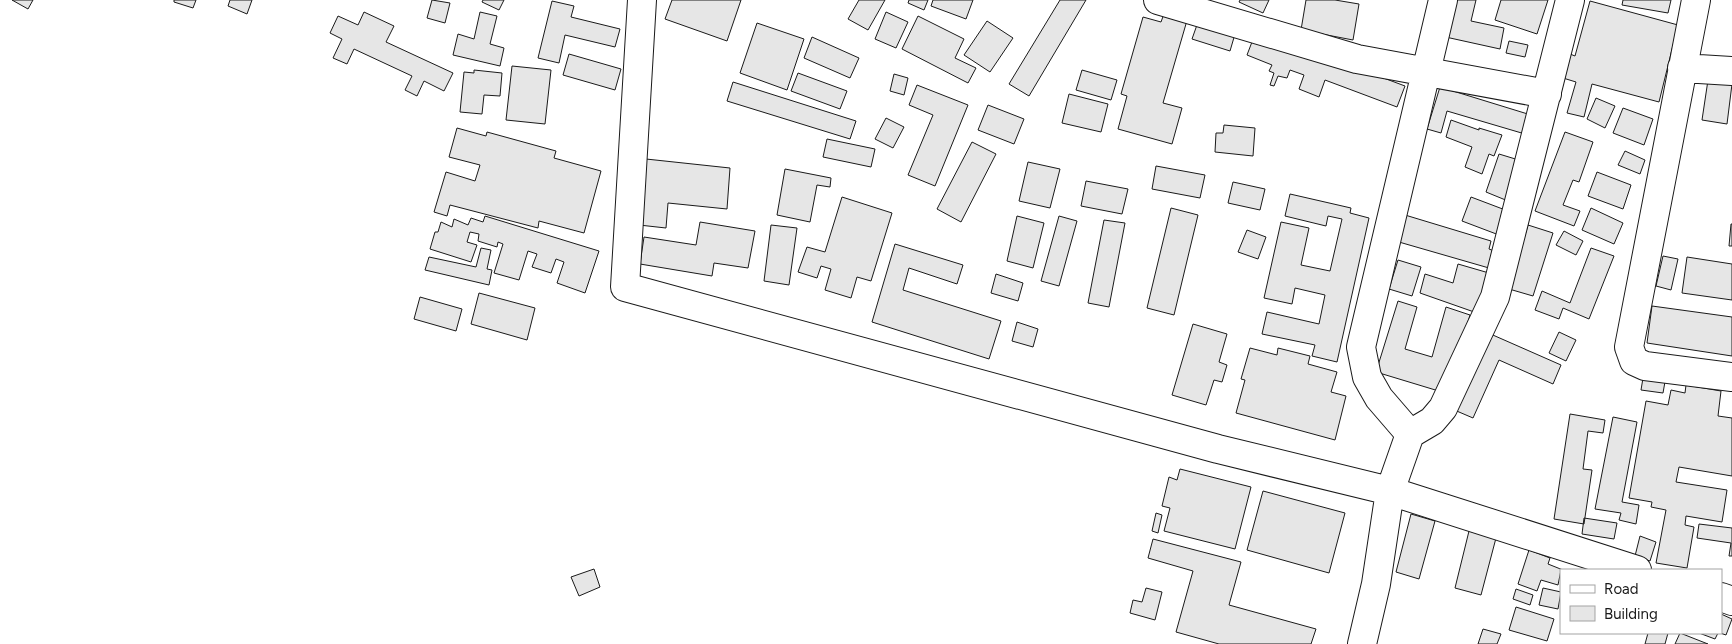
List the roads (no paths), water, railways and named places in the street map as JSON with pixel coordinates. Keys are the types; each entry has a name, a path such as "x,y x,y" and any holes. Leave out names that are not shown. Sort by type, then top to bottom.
{"street":[{"path":"642,0 625,288 1198,444 1390,491 1634,569"},
{"path":"1158,0 1357,59 1547,94"},
{"path":"1410,434 1379,398 1367,377 1361,347 1443,0"},
{"path":"1362,644 1376,584 1390,491 1410,434 1432,421 1443,408 1496,298 1570,0"},
{"path":"1696,0 1629,347 1634,361 1645,366 1732,377"},
{"path":"1682,68 1732,71"}]}
